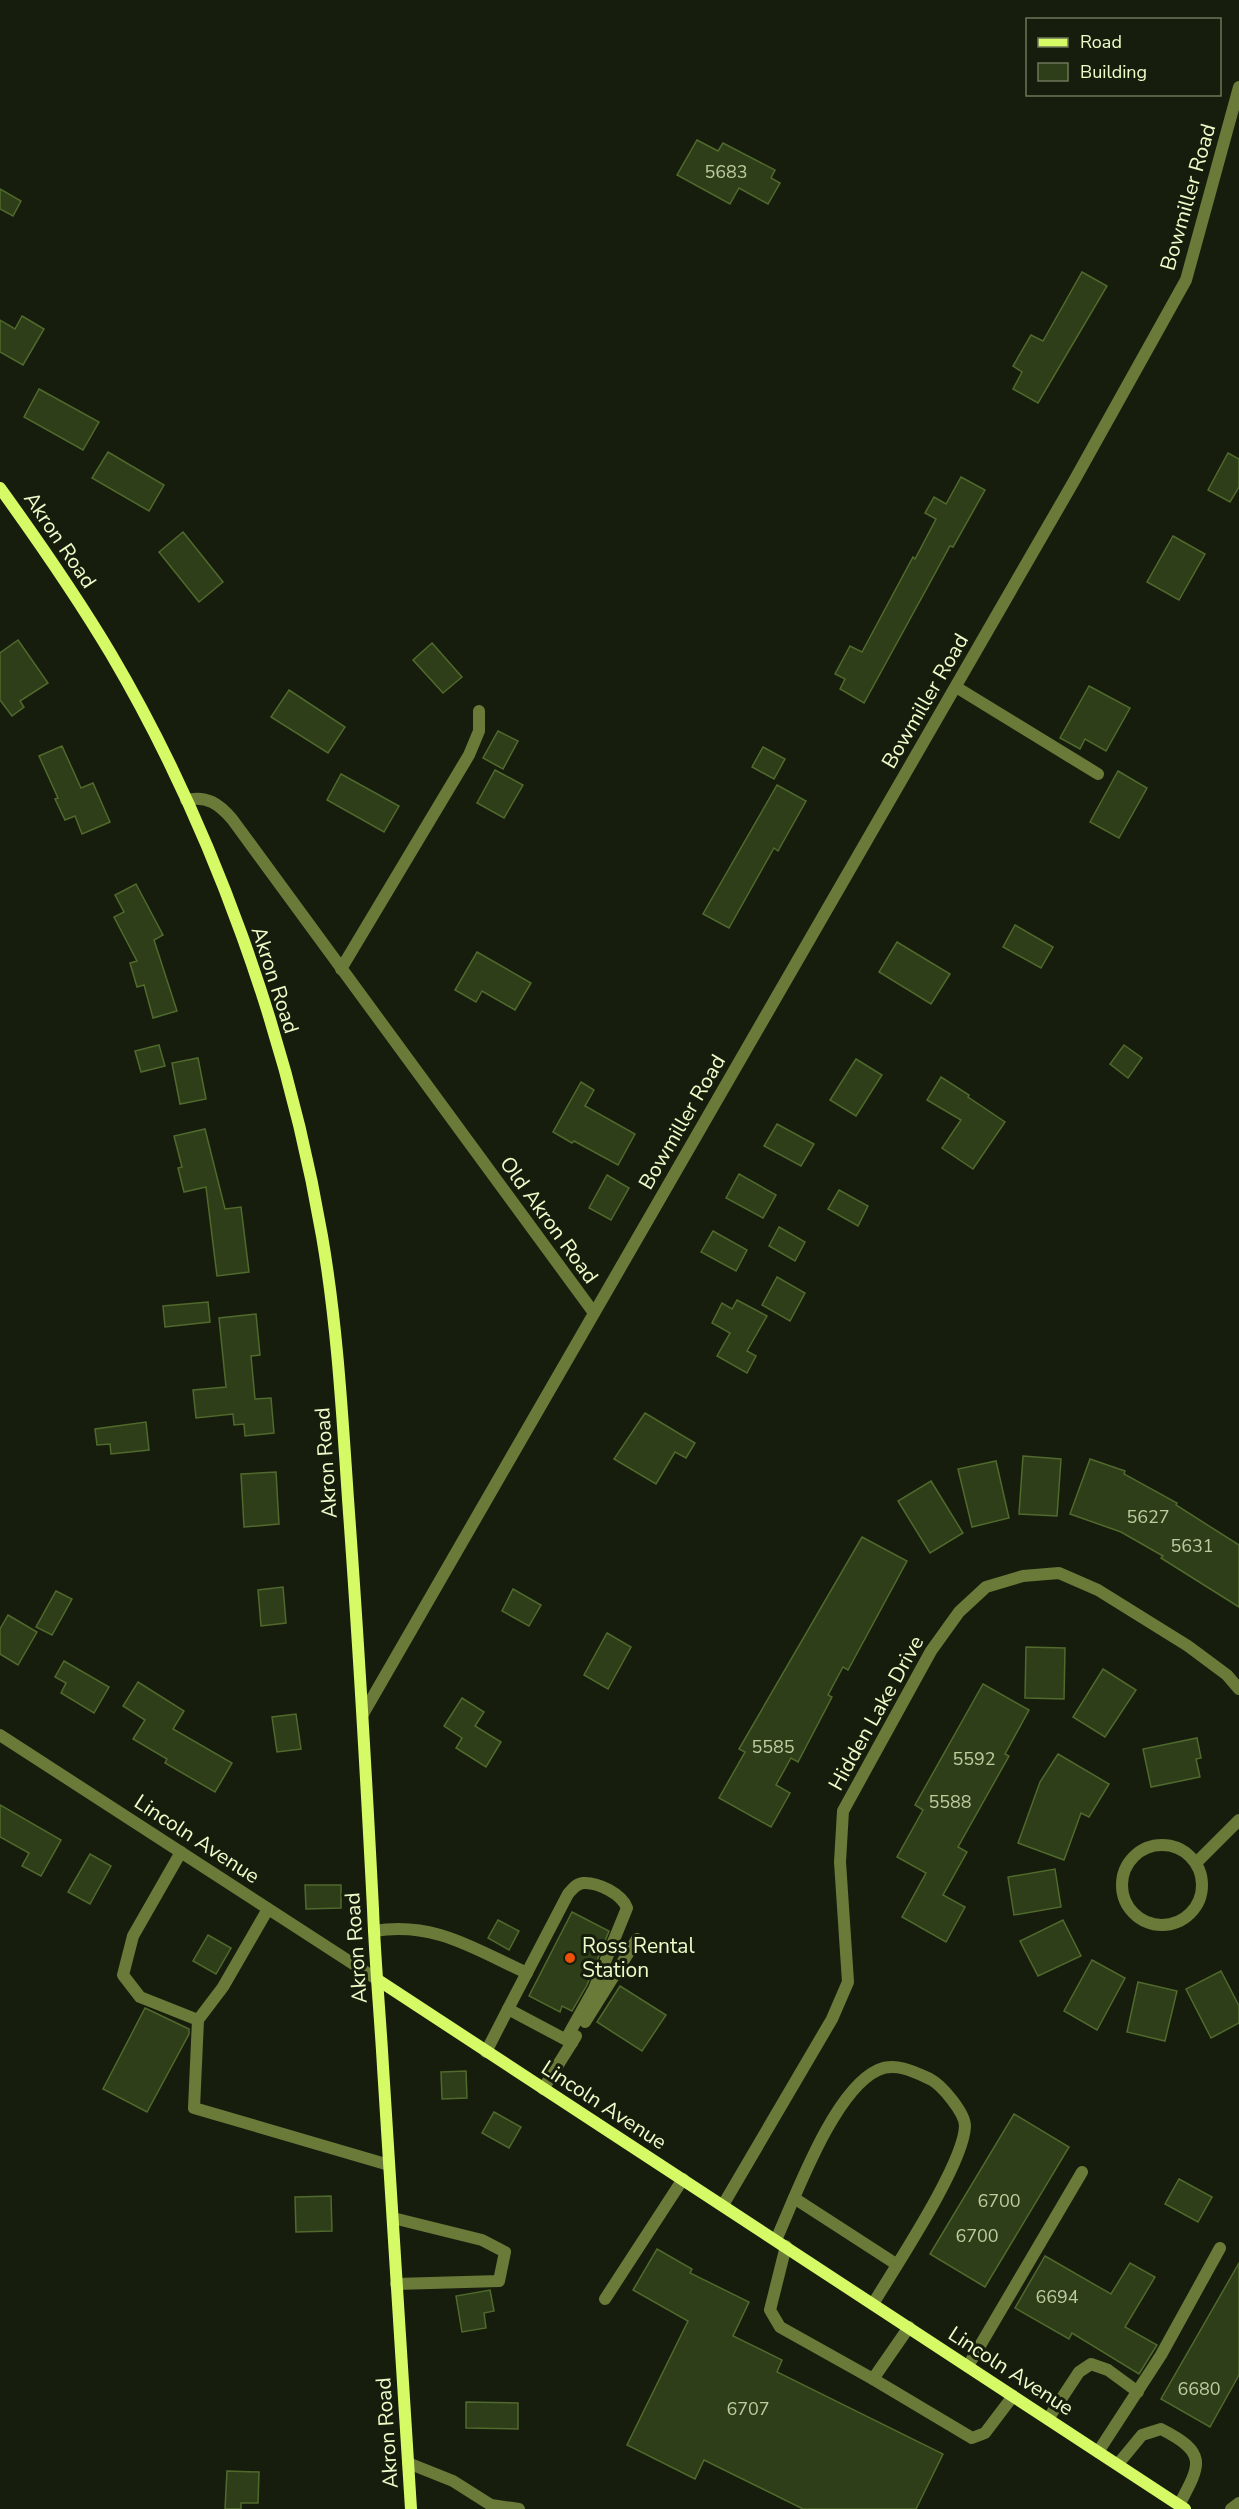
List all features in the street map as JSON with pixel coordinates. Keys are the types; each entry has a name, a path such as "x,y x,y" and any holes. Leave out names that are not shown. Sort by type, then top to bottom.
{"main road":[{"name":"Akron Road","path":"0,488 113,657 186,800 222,885 260,990 294,1106 322,1236 340,1377 363,1714 374,1931 411,2509"},
{"name":"Lincoln Avenue","path":"378,1980 1118,2464 1180,2508"}],"street":[{"name":"Bowmiller Road","path":"594,1313 1074,482 1186,280 1239,87"},
{"path":"956,687 1098,774"},
{"path":"341,969 469,755 479,731 479,711"},
{"name":"Old Akron Road","path":"186,800 208,799 226,812 594,1313 363,1714"},
{"name":"Hidden Lake Drive","path":"723,2205 832,2019 848,1982 840,1862 843,1811 932,1651 959,1612 986,1587 1023,1576 1059,1573 1098,1590 1188,1646 1227,1675 1239,1689"},
{"name":"Lincoln Avenue","path":"0,1735 378,1980"},
{"path":"1196,1863 1239,1820"},
{"path":"1162,1844 1175,1846 1187,1853 1196,1863 1201,1875 1202,1888 1199,1901 1192,1912 1182,1920 1169,1925 1150,1923 1133,1913 1125,1902 1121,1889 1122,1876 1127,1863 1142,1850 1162,1844"},
{"path":"181,1852 133,1936 123,1975 140,1997 198,2020"},
{"path":"486,2052 574,1887 583,1883 598,1886 624,1900 627,1908 615,1942 569,2041 543,2089"},
{"path":"268,1909 223,1987 198,2020 194,2108 389,2165"},
{"path":"374,1931 410,1928 442,1934 527,1973"},
{"path":"569,2041 637,1939"},
{"path":"508,2009 569,2041"},
{"path":"873,2304 942,2186 961,2146 965,2124 951,2098 934,2081 905,2068 880,2069 858,2084 828,2127 794,2198 781,2243 771,2310 780,2327 972,2438 985,2433 1013,2396"},
{"path":"968,2366 1082,2172"},
{"path":"605,2299 683,2179"},
{"path":"794,2198 896,2264"},
{"path":"393,2217 482,2240 505,2252 499,2281 396,2284"},
{"path":"1098,2452 1138,2392 1220,2248"},
{"path":"873,2379 909,2327"},
{"path":"1048,2419 1079,2372 1091,2364 1108,2370 1138,2392"},
{"path":"1118,2464 1142,2435 1161,2429 1182,2440 1196,2455 1197,2473 1180,2508"},
{"path":"408,2463 453,2481 491,2505 519,2509"},
{"path":"1232,2509 1239,2503"},
{"path":"478,2509 491,2505"}],"building":[{"path":"697,140 718,151 723,143 775,170 771,178 780,183 768,204 739,188 730,204 677,175"},
{"path":"0,189 21,201 13,216 0,209"},
{"path":"1082,272 1107,286 1038,403 1013,389 1022,372 1013,366 1031,335 1043,341"},
{"path":"22,316 44,329 23,365 0,352 0,320 15,329"},
{"path":"39,389 99,422 83,450 24,417"},
{"path":"108,452 164,485 149,511 92,478"},
{"path":"1228,453 1239,459 1239,487 1230,502 1208,490"},
{"path":"961,477 985,490 953,547 950,546 864,703 840,689 845,679 835,674 850,646 862,652 913,557 915,559 936,519 925,513 934,497 946,504"},
{"path":"183,532 223,582 199,602 159,552"},
{"path":"1173,536 1205,554 1179,600 1147,582"},
{"path":"18,640 48,683 20,701 24,707 12,716 0,700 0,653"},
{"path":"432,643 462,677 443,693 413,660"},
{"path":"1089,686 1130,708 1106,751 1085,739 1080,749 1060,738"},
{"path":"289,690 345,727 328,753 271,717"},
{"path":"498,731 518,741 503,769 483,758"},
{"path":"62,746 81,788 93,783 110,822 82,834 75,816 65,820 39,756"},
{"path":"763,747 785,759 774,779 752,767"},
{"path":"495,770 523,785 504,818 477,803"},
{"path":"1118,771 1147,788 1119,838 1090,822"},
{"path":"341,774 399,806 384,832 327,800"},
{"path":"777,785 806,801 778,851 774,848 729,928 703,914"},
{"path":"136,884 163,935 154,940 177,1011 153,1018 144,985 137,987 130,963 137,961 114,917 124,912 115,895"},
{"path":"1015,925 1053,947 1041,968 1003,947"},
{"path":"897,942 950,974 931,1004 879,972"},
{"path":"477,952 531,983 515,1010 482,991 476,1002 455,990"},
{"path":"159,1045 165,1066 141,1072 135,1051"},
{"path":"1124,1045 1142,1058 1128,1078 1110,1064"},
{"path":"198,1058 206,1099 180,1104 172,1063"},
{"path":"856,1059 882,1075 856,1116 830,1100"},
{"path":"941,1077 1005,1122 973,1169 942,1148 961,1120 927,1100"},
{"path":"581,1082 594,1090 585,1106 635,1134 618,1165 553,1132"},
{"path":"777,1124 814,1144 801,1166 764,1146"},
{"path":"205,1129 225,1209 241,1207 249,1272 217,1276 206,1187 184,1192 178,1168 182,1167 174,1136"},
{"path":"739,1174 776,1195 763,1218 726,1198"},
{"path":"607,1175 629,1188 611,1220 589,1208"},
{"path":"839,1190 868,1206 858,1226 828,1209"},
{"path":"779,1227 805,1242 795,1261 769,1246"},
{"path":"713,1231 747,1250 736,1271 701,1252"},
{"path":"777,1277 805,1293 790,1321 762,1305"},
{"path":"737,1300 767,1316 747,1351 756,1356 747,1373 717,1356 730,1333 712,1323 722,1303 732,1309"},
{"path":"208,1302 210,1322 165,1327 163,1306"},
{"path":"256,1314 260,1355 251,1356 255,1399 271,1398 274,1433 245,1436 244,1424 234,1425 233,1414 196,1418 193,1390 226,1387 219,1318"},
{"path":"645,1413 695,1443 686,1458 675,1452 656,1484 614,1459"},
{"path":"146,1422 149,1450 111,1454 110,1444 97,1445 95,1429"},
{"path":"1023,1456 1061,1459 1057,1516 1019,1514"},
{"path":"1090,1459 1125,1471 1124,1474 1177,1503 1176,1505 1239,1545 1239,1607 1161,1558 1163,1556 1121,1532 1070,1514"},
{"path":"996,1461 1009,1518 972,1527 958,1469"},
{"path":"276,1472 279,1524 244,1527 241,1474"},
{"path":"931,1481 963,1533 930,1553 898,1501"},
{"path":"862,1537 907,1561 848,1670 843,1667 828,1695 832,1697 798,1762 791,1758 776,1785 790,1793 771,1827 719,1798 745,1752 739,1749"},
{"path":"283,1587 286,1623 261,1626 258,1590"},
{"path":"513,1589 541,1605 529,1626 502,1611"},
{"path":"56,1591 72,1599 52,1635 36,1627"},
{"path":"8,1615 37,1632 18,1665 0,1654 0,1629"},
{"path":"607,1633 631,1647 608,1689 584,1675"},
{"path":"1026,1647 1065,1648 1064,1699 1025,1698"},
{"path":"64,1661 109,1687 94,1713 61,1693 66,1683 55,1677"},
{"path":"1103,1669 1136,1690 1105,1737 1073,1717"},
{"path":"138,1682 184,1711 173,1729 232,1763 215,1792 165,1763 167,1759 133,1739 145,1720 123,1706"},
{"path":"983,1684 1029,1710 1005,1754 1009,1756 958,1847 967,1852 943,1895 965,1907 946,1942 902,1917 926,1873 897,1857 923,1810 915,1805"},
{"path":"462,1698 484,1712 475,1726 501,1742 486,1767 456,1748 462,1738 444,1726"},
{"path":"296,1714 301,1749 277,1752 272,1717"},
{"path":"1197,1738 1201,1758 1196,1759 1200,1777 1151,1787 1143,1749"},
{"path":"1058,1754 1109,1784 1089,1817 1081,1813 1064,1860 1018,1843 1040,1782"},
{"path":"0,1805 61,1840 41,1876 22,1866 29,1853 0,1837"},
{"path":"90,1854 111,1866 90,1904 68,1892"},
{"path":"1055,1869 1061,1907 1014,1915 1008,1877"},
{"path":"305,1885 341,1885 341,1908 306,1909"},
{"path":"572,1912 609,1931 587,1985 572,2011 562,2006 560,2012 529,1996"},
{"path":"498,1920 519,1931 509,1950 488,1938"},
{"path":"1063,1920 1081,1956 1038,1976 1020,1941"},
{"path":"208,1935 231,1948 216,1974 193,1961"},
{"path":"1092,1960 1125,1978 1097,2030 1064,2011"},
{"path":"1221,1971 1239,2006 1239,2023 1211,2038 1186,1989"},
{"path":"1138,1982 1177,1991 1165,2041 1127,2032"},
{"path":"620,1986 666,2015 642,2051 597,2022"},
{"path":"145,2008 189,2029 189,2034 147,2112 103,2089"},
{"path":"466,2071 467,2098 442,2099 441,2072"},
{"path":"494,2112 521,2127 509,2148 482,2133"},
{"path":"1014,2114 1069,2147 985,2287 930,2254"},
{"path":"1179,2179 1212,2197 1198,2222 1165,2204"},
{"path":"331,2196 332,2231 296,2232 295,2197"},
{"path":"657,2249 692,2269 690,2273 749,2302 733,2336 782,2360 777,2372 943,2454 916,2509 803,2509 704,2460 695,2479 627,2445 688,2321 633,2290"},
{"path":"1045,2256 1111,2294 1130,2263 1155,2277 1125,2327 1157,2345 1139,2374 1072,2333 1069,2339 1015,2308"},
{"path":"1239,2263 1239,2375 1210,2427 1161,2399"},
{"path":"490,2290 494,2311 484,2313 486,2328 462,2332 456,2296"},
{"path":"466,2402 518,2403 518,2429 466,2428"},
{"path":"227,2471 259,2472 258,2503 241,2503 241,2509 225,2509"}],"place":[{"name":"Ross Rental Station","path":"570,1958"}]}
